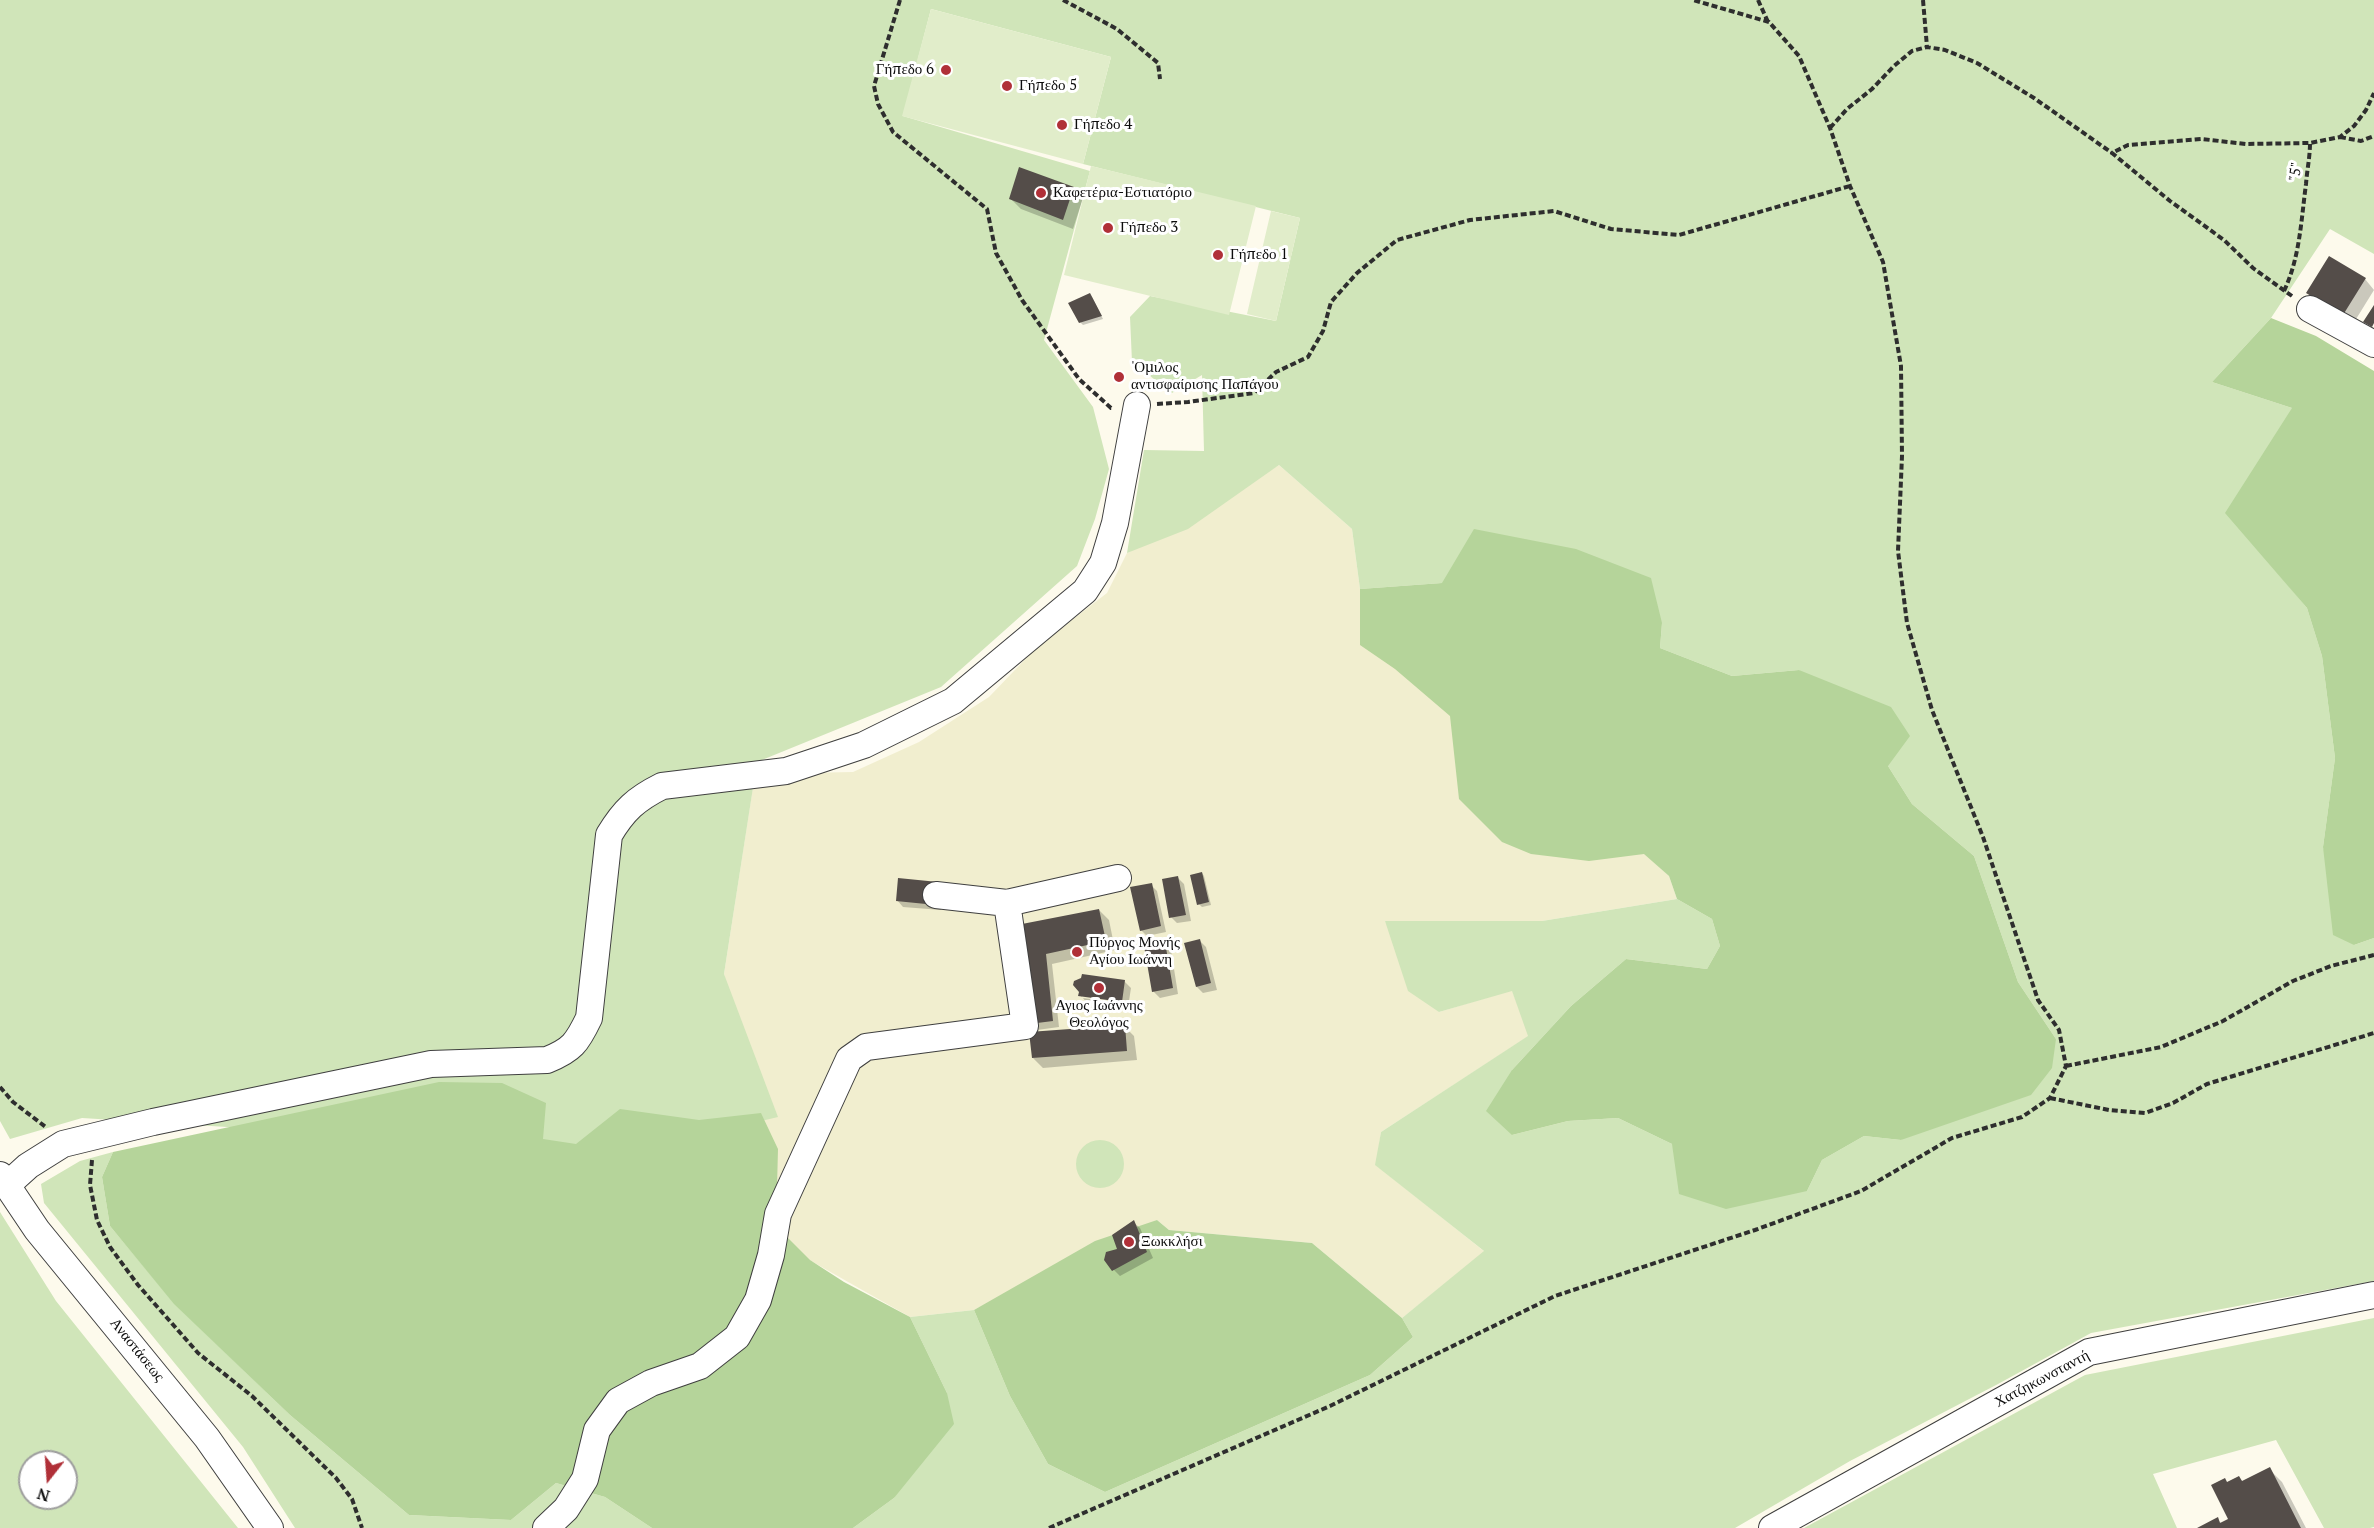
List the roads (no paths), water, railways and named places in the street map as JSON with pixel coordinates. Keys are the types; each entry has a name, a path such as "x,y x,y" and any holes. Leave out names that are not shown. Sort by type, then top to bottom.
{"street":[{"path":"2310,309 2374,344"},
{"path":"4,1180 63,1144 153,1122 431,1064 538,1061 563,1054 577,1043 589,1018 609,835 624,812 644,795 662,786 786,771 864,745 953,701 1085,591 1103,563 1115,523 1137,405"},
{"path":"936,895 1006,903 1118,878"},
{"path":"546,1528 566,1509 585,1479 597,1430 618,1401 651,1383 700,1366 737,1337 758,1300 771,1255 778,1214 849,1059 866,1047 1025,1026 1006,903"},
{"name":"Αναστάσεως","path":"4,1180 37,1230 207,1438 270,1528"},
{"name":"Χατζηκωνσταντή","path":"1772,1528 2089,1352 2374,1295"}],"place":[{"name":"Γήπεδο 6","path":"946,70"},
{"name":"Γήπεδο 5","path":"1007,86"},
{"name":"Γήπεδο 4","path":"1062,125"},
{"name":"Καφετέρια-Εστιατόριο","path":"1041,193"},
{"name":"Γήπεδο 3","path":"1108,228"},
{"name":"Γήπεδο 1","path":"1218,255"},
{"name":"'Ομιλος αντισφαίρισης Παπάγου","path":"1119,377"},
{"name":"Πύργος Μονής Αγίου Ιωάννη","path":"1077,952"},
{"name":"Αγιος Ιωάννης Θεολόγος","path":"1099,988"},
{"name":"Ξωκκλήσι","path":"1129,1242"}]}
